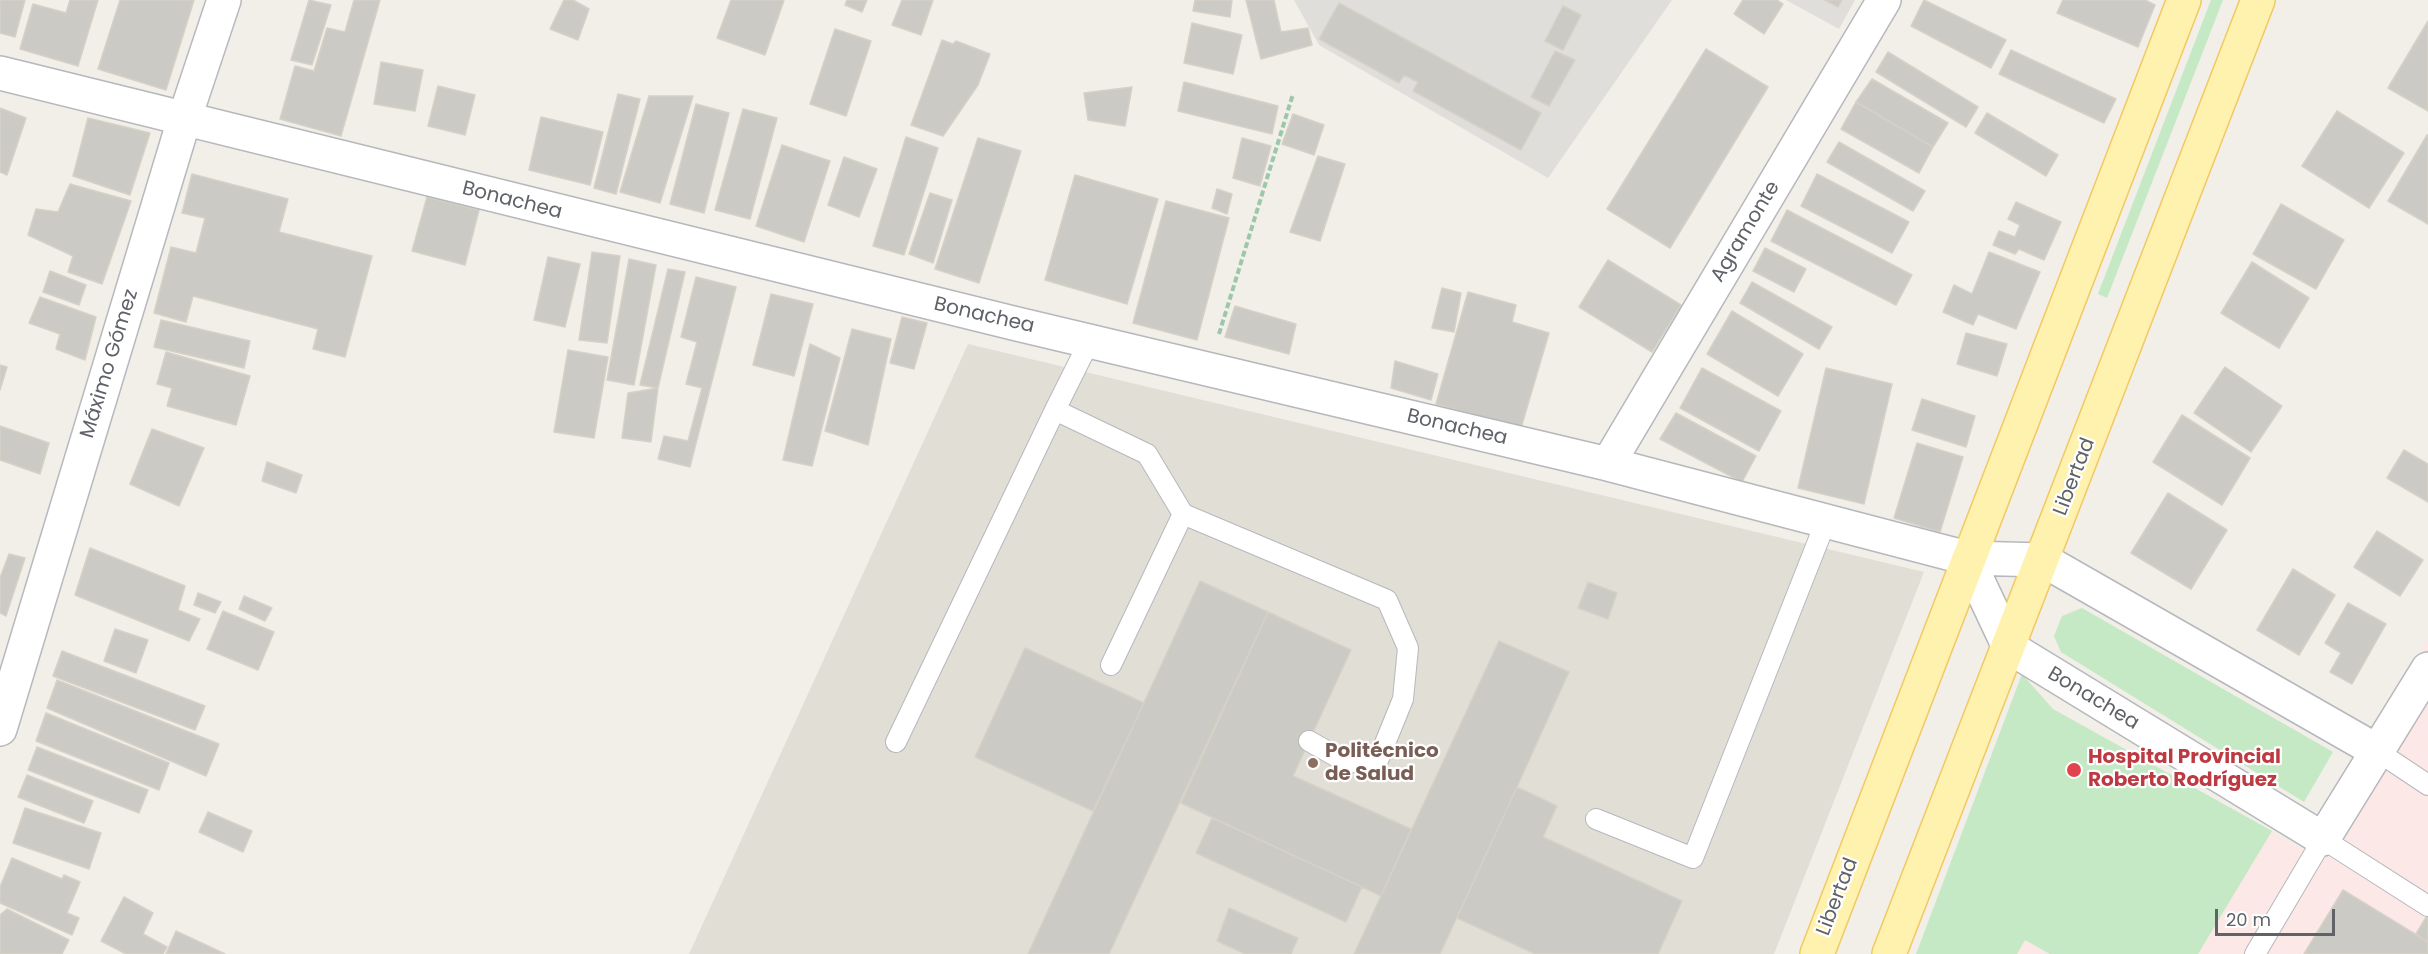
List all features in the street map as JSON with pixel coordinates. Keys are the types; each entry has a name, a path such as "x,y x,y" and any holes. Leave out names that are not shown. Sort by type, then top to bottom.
{"main road":[{"name":"Libertad","path":"1817,954 1967,558 2184,0"},
{"name":"Libertad","path":"1889,954 2258,0"}],"street":[{"name":"Máximo Gómez","path":"0,729 184,120 224,0"},
{"name":"Agramonte","path":"1608,464 1884,0"},
{"name":"Bonachea","path":"0,73 184,120 1208,369 1608,464 1967,558 2043,560 2377,751"},
{"path":"1967,558 2009,647"},
{"name":"Bonachea","path":"2009,647 2323,839"},
{"path":"2323,839 2428,669"}],"lane":[{"path":"896,742 1090,340"},
{"path":"1055,410 1148,454 1183,514 1387,600 1408,648 1403,699 1379,758 1348,763 1309,741"},
{"path":"1111,665 1183,514"},
{"path":"1596,819 1693,858 1826,521"},
{"path":"2377,751 2428,785"},
{"path":"2255,954 2323,839 2428,906"}],"path":[{"path":"1208,369 1293,94"}],"shaded area":[{"path":"1294,0 1672,0 1548,178 1319,45"},
{"path":"1786,0 1855,0 1839,29"},
{"name":"Politécnico de Salud","path":"968,344 1924,572 1774,954 689,954"},
{"name":"Hospital Provincial Roberto Rodríguez","path":"2428,638 2428,954 1916,954 2022,674 2053,709 2302,849"}],"green space":[{"path":"2211,0 2223,0 2107,298 2098,294"},
{"path":"2082,608 2333,752 2304,802 2061,652 2054,636 2062,616"},
{"name":"Hospital Provincial Roberto Rodríguez","path":"2022,674 2053,709 2272,831 2198,954 2050,954 2025,940 2017,954 1916,954"}],"building":[{"path":"0,0 25,0 15,37 0,33"},
{"path":"70,0 98,0 78,66 20,49 33,4 66,13"},
{"path":"120,0 194,0 166,90 98,69"},
{"path":"309,0 331,5 312,65 291,60"},
{"path":"354,0 380,0 341,136 280,119 295,66 314,71 327,28 345,32"},
{"path":"564,0 573,0 589,9 578,40 550,29"},
{"path":"731,0 784,0 765,55 717,38"},
{"path":"847,0 867,0 862,12 845,5"},
{"path":"902,0 933,0 921,35 892,25"},
{"path":"1195,0 1232,0 1230,17 1193,11"},
{"path":"1246,0 1274,0 1281,32 1308,28 1312,45 1261,59"},
{"path":"1743,0 1777,0 1783,4 1764,34 1734,14"},
{"path":"1825,0 1842,0 1838,7"},
{"path":"1924,0 2006,40 1991,68 1911,26"},
{"path":"2063,0 2145,0 2155,5 2138,47 2057,13"},
{"path":"1339,3 1541,113 1521,150 1413,91 1418,82 1404,75 1399,83 1319,39"},
{"path":"1563,6 1581,15 1563,50 1545,41"},
{"path":"2428,21 2428,111 2388,88"},
{"path":"1192,23 1242,35 1233,74 1184,63"},
{"path":"835,29 871,41 846,116 810,104"},
{"path":"942,40 953,44 956,41 990,54 978,85 943,136 911,125"},
{"path":"1706,49 1768,87 1670,248 1607,209"},
{"path":"2011,50 2116,99 2104,123 1999,74"},
{"path":"1555,51 1575,60 1549,106 1531,97"},
{"path":"1888,52 1978,107 1966,127 1876,72"},
{"path":"381,62 423,70 415,111 374,104"},
{"path":"1872,79 1948,123 1933,147 1856,102"},
{"path":"1184,82 1278,106 1272,134 1178,111"},
{"path":"438,86 475,95 465,135 428,126"},
{"path":"1132,87 1125,126 1088,120 1084,93"},
{"path":"618,94 640,99 616,194 594,188"},
{"path":"649,96 693,96 660,203 620,192"},
{"path":"1856,102 1933,147 1919,173 1841,129"},
{"path":"696,104 729,113 704,213 670,204"},
{"path":"0,108 26,118 7,175 0,172"},
{"path":"743,109 777,118 750,219 715,210"},
{"path":"2337,111 2404,153 2369,208 2302,166"},
{"path":"1987,113 2058,155 2046,176 1975,133"},
{"path":"1293,114 1324,125 1314,155 1282,144"},
{"path":"541,117 603,132 590,185 529,170"},
{"path":"88,118 150,133 130,195 73,176"},
{"path":"2428,135 2428,224 2388,201"},
{"path":"906,137 938,148 904,255 873,246"},
{"path":"978,138 1021,151 979,283 935,269"},
{"path":"1242,138 1271,146 1260,186 1233,178"},
{"path":"1839,142 1925,191 1913,211 1827,162"},
{"path":"782,145 830,161 804,242 756,226"},
{"path":"1318,156 1345,164 1320,241 1290,232"},
{"path":"844,157 877,169 859,217 828,205"},
{"path":"192,174 288,199 279,232 372,256 345,357 313,349 318,329 193,296 186,322 154,313 171,247 196,253 205,218 182,213"},
{"path":"1817,174 1909,222 1892,253 1801,206"},
{"path":"1075,175 1158,199 1127,304 1045,280"},
{"path":"70,184 131,201 102,284 68,272 73,256 28,235 36,209 58,212"},
{"path":"1217,189 1232,194 1227,214 1212,208"},
{"path":"930,193 952,200 933,263 909,254"},
{"path":"427,197 479,210 465,265 412,251"},
{"path":"1166,201 1229,218 1197,340 1133,323"},
{"path":"2016,202 2061,222 2044,260 2019,249 2015,254 1993,245 1999,231 2015,237 2020,225 2008,219"},
{"path":"2281,204 2344,240 2316,289 2253,254"},
{"path":"1787,210 1912,275 1896,305 1771,241"},
{"path":"1765,248 1806,269 1794,292 1753,271"},
{"path":"592,252 620,256 607,343 579,340"},
{"path":"1989,252 2040,272 2016,329 1978,314 1973,325 1943,312 1954,285 1972,294"},
{"path":"548,257 580,264 565,327 534,320"},
{"path":"629,259 656,265 634,385 607,380"},
{"path":"1608,260 1681,305 1652,352 1579,307"},
{"path":"2252,262 2309,298 2279,348 2221,313"},
{"path":"668,269 685,272 658,388 640,385"},
{"path":"50,271 86,285 79,305 43,292"},
{"path":"696,277 736,287 690,467 658,459 664,436 688,441 702,388 686,384 697,342 681,337"},
{"path":"1752,282 1832,327 1819,349 1740,303"},
{"path":"1442,288 1461,293 1454,332 1432,328"},
{"path":"1468,292 1516,305 1512,322 1549,333 1521,428 1436,404"},
{"path":"771,294 813,304 794,376 753,365"},
{"path":"40,297 96,317 85,360 56,349 60,334 29,323"},
{"path":"1235,306 1296,324 1289,354 1225,337"},
{"path":"1732,311 1803,354 1778,396 1707,354"},
{"path":"902,317 927,323 914,369 890,363"},
{"path":"161,320 250,341 244,368 154,347"},
{"path":"852,329 891,339 868,445 825,431"},
{"path":"1966,333 2007,344 1997,376 1957,364"},
{"path":"810,344 840,358 812,466 783,460"},
{"path":"568,350 608,357 594,438 554,432"},
{"path":"166,352 250,376 236,425 167,406 172,388 157,384"},
{"path":"1395,361 1438,374 1431,400 1391,388"},
{"path":"0,365 7,367 0,390"},
{"path":"2225,367 2282,406 2251,452 2194,413"},
{"path":"1702,368 1781,411 1759,451 1680,408"},
{"path":"1826,368 1892,384 1864,504 1798,488"},
{"path":"658,388 651,442 622,438 628,393"},
{"path":"1922,399 1975,416 1966,447 1912,430"},
{"path":"1676,413 1756,456 1742,482 1660,439"},
{"path":"2182,415 2250,458 2222,505 2153,462"},
{"path":"0,426 49,443 40,474 0,460"},
{"path":"152,429 204,448 179,506 130,484"},
{"path":"1917,443 1963,457 1940,532 1894,518"},
{"path":"2404,450 2428,464 2428,502 2387,478"},
{"path":"267,462 302,475 296,493 262,481"},
{"path":"2168,493 2227,530 2191,589 2131,553"},
{"path":"2377,531 2423,560 2400,596 2354,567"},
{"path":"90,548 185,586 178,610 200,619 189,641 75,595"},
{"path":"9,554 25,558 6,616 0,613 0,578"},
{"path":"2293,569 2335,595 2299,655 2257,630"},
{"path":"1200,581 1268,612 1109,954 1028,954"},
{"path":"1588,582 1617,593 1608,619 1578,608"},
{"path":"198,593 221,602 215,613 194,605"},
{"path":"244,596 272,608 265,621 239,609"},
{"path":"2348,603 2386,624 2352,684 2330,672 2341,653 2325,643"},
{"path":"223,611 274,632 258,670 207,649"},
{"path":"1268,612 1351,650 1293,776 1411,829 1381,896 1181,803"},
{"path":"115,629 148,640 136,673 104,661"},
{"path":"1499,641 1569,672 1440,954 1354,954"},
{"path":"1025,648 1144,703 1093,811 975,757"},
{"path":"62,651 205,706 195,730 53,676"},
{"path":"57,680 219,744 206,776 47,708"},
{"path":"46,713 169,763 159,790 36,741"},
{"path":"37,747 148,790 139,813 28,770"},
{"path":"27,775 93,801 84,823 18,797"},
{"path":"1517,787 1557,806 1543,837 1682,901 1658,954 1535,954 1457,918"},
{"path":"25,808 101,833 89,869 13,843"},
{"path":"208,812 252,831 243,852 199,832"},
{"path":"1212,818 1362,887 1346,922 1196,853"},
{"path":"12,858 62,879 64,875 80,882 67,913 79,918 72,935 0,903 0,887"},
{"path":"2343,890 2428,942 2428,954 2304,954"},
{"path":"124,897 153,913 143,934 167,947 163,954 126,954 101,941"},
{"path":"1229,908 1298,938 1291,954 1245,954 1217,941"},
{"path":"7,909 69,940 62,954 0,954 0,915"},
{"path":"2428,914 2428,942 2416,934"},
{"path":"176,931 225,954 166,954"}],"place":[{"name":"Politécnico de Salud","path":"1313,763"},
{"name":"Hospital Provincial Roberto Rodríguez","path":"2074,770"}]}
